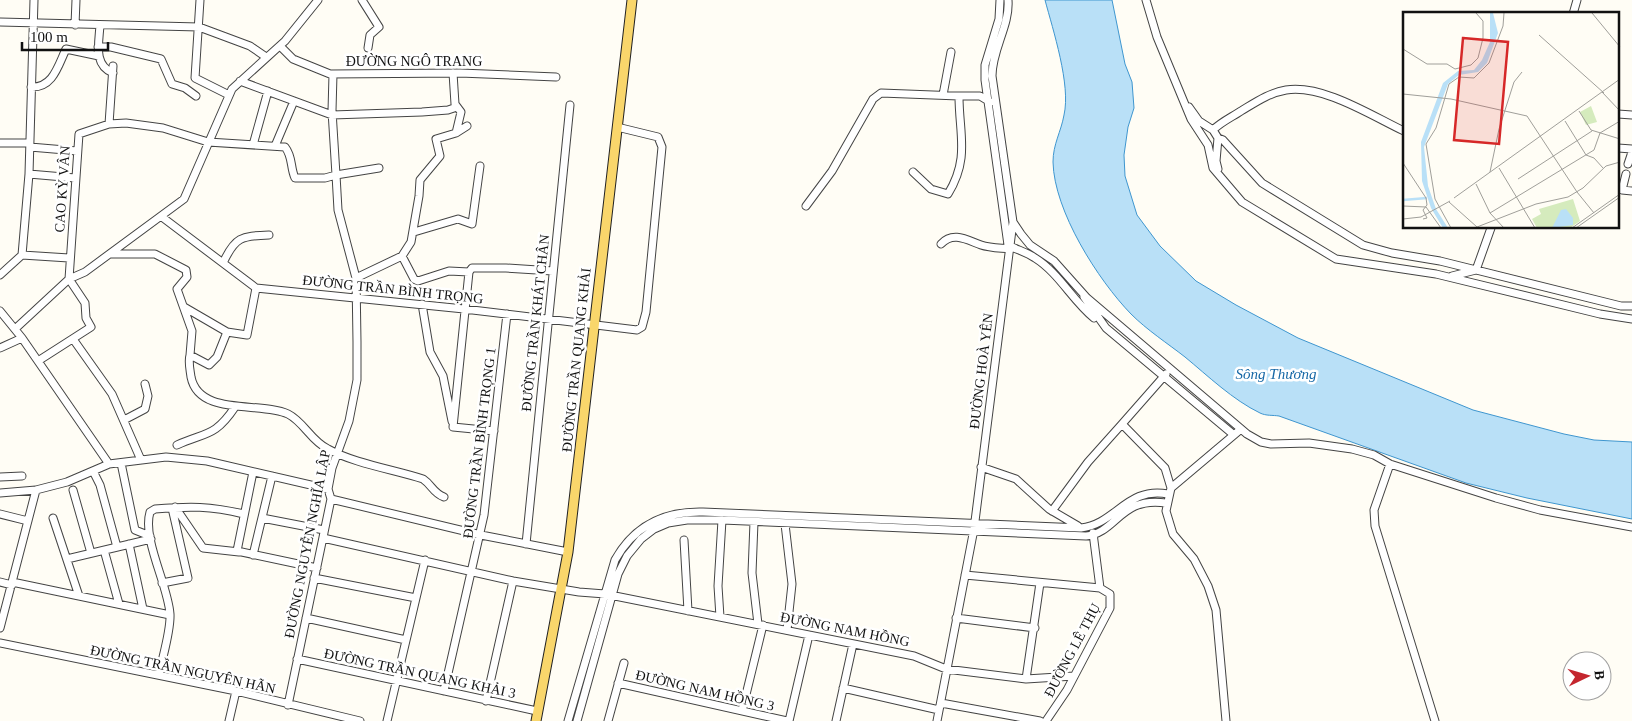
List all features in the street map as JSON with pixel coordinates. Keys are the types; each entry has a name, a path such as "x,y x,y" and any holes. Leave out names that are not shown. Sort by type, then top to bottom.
{"main road":[{"name":"ĐƯỜNG TRẦN QUANG KHẢI","path":"536,721 568,552 632,0"}],"street":[{"path":"0,275 22,255 30,155 34,0"},
{"path":"75,25 76,0"},
{"path":"200,0 195,78 229,95"},
{"path":"15,329 68,279 85,272 111,254 162,217 188,194 229,95 240,81 280,46 318,0"},
{"path":"1000,0 999,19 985,66 985,80 1005,228 1010,248"},
{"path":"985,80 992,68 1007,18 1008,0"},
{"path":"1146,0 1157,36 1191,119 1208,145 1213,168 1242,202 1336,259 1449,277 1600,314 1632,319"},
{"path":"366,1 368,13 379,27 370,35 368,48"},
{"path":"0,22 199,27 250,46 266,58"},
{"path":"100,25 99,56 104,69 113,70 109,124"},
{"name":"ĐƯỜNG NGÔ TRANG","path":"280,46 293,59 333,74 453,73 556,77"},
{"path":"98,47 111,47 161,59 172,84 186,88 196,96"},
{"path":"32,87 48,84 66,48 99,56"},
{"path":"943,95 950,52"},
{"path":"992,68 1013,222 1030,245 1054,261 1081,290 1169,369 1241,429 1261,442 1271,444 1309,443 1352,449 1374,455 1390,464 1540,510 1632,527"},
{"path":"453,73 457,107 461,112 456,133"},
{"name":"ĐƯỜNG NGUYỄN NGHĨA LẬP","path":"288,705 331,499 328,489 336,453 348,421 357,380 358,299 356,278 338,210 332,115 333,74"},
{"path":"240,81 332,115 422,112 448,110 457,107"},
{"path":"1213,130 1260,100 1288,90 1306,91 1330,97 1403,131"},
{"path":"254,145 268,91"},
{"path":"806,206 832,171 873,99 881,93 974,95 987,100 996,108"},
{"path":"913,172 931,189 948,194 958,178 962,150 959,96"},
{"path":"1184,98 1199,121 1213,130 1218,138 1223,140 1262,183 1363,245 1476,270 1601,301 1632,306"},
{"path":"294,101 276,146 285,147 291,154 292,171 295,178 325,178 379,168"},
{"name":"ĐƯỜNG TRẦN KHÁT CHÂN","path":"526,544 570,105"},
{"name":"CAO KỲ VÂN","path":"68,279 79,134 109,124 126,123 163,128 208,142 276,146"},
{"path":"356,278 402,256 407,251 414,232 420,180 440,156 436,139 456,133 467,126"},
{"name":"ĐƯỜNG TRẦN BÌNH TRỌNG","path":"256,288 464,308 637,330 642,327 646,312 662,147 658,137 617,127"},
{"path":"1218,138 1216,162 1222,179"},
{"path":"0,143 77,150"},
{"path":"1628,164 1632,151"},
{"path":"414,232 458,219 472,224 480,166"},
{"path":"28,174 75,178"},
{"path":"1623,175 1622,190 1632,192"},
{"path":"162,217 256,288 247,335 227,332 183,307"},
{"name":"ĐƯỜNG HOÀ YÊN","path":"938,721 946,669 974,526 1013,222"},
{"path":"1476,270 1491,229"},
{"path":"223,263 230,247 240,238 269,235"},
{"path":"941,244 950,238 966,238 982,245 1010,248 1035,257 1046,266 1083,309 1234,435"},
{"path":"111,254 154,254 182,266 186,270 187,277 177,289 192,331 188,360 193,384 200,394 214,402 235,407 263,407 287,414 297,419 303,429 318,443 336,453 423,479 428,482 433,491 444,497"},
{"path":"22,255 70,258"},
{"path":"402,256 414,278 418,281 449,271 469,272"},
{"path":"453,428 469,272 472,268 484,267 553,271"},
{"path":"1449,277 1476,270"},
{"path":"38,361 91,327 86,318 85,303 68,279"},
{"path":"1081,290 1088,306 1106,328"},
{"path":"422,304 432,360 444,376 453,428"},
{"path":"1,314 22,338 109,464"},
{"name":"ĐƯỜNG TRẦN BÌNH TRỌNG 1","path":"444,691 481,535 507,314"},
{"path":"190,355 209,365 217,357 227,332"},
{"path":"0,348 22,338"},
{"path":"73,339 112,394 141,460"},
{"path":"1052,511 1088,462 1169,369"},
{"path":"124,420 145,410 148,396 145,384"},
{"path":"177,445 215,431 224,423 235,407"},
{"path":"1122,424 1165,468 1170,491"},
{"path":"453,428 494,431"},
{"path":"1226,721 1216,610 1208,586 1194,559 1173,534 1168,523 1166,503 1170,491 1241,429"},
{"path":"0,493 36,490 60,484 109,464 141,460 188,458 328,489"},
{"path":"121,463 135,530 151,537"},
{"path":"1390,464 1374,510 1374,526 1435,721"},
{"path":"981,467 1016,479 1052,511 1081,528"},
{"path":"93,470 100,485 118,547"},
{"path":"239,552 237,548 253,472"},
{"path":"0,477 22,476"},
{"path":"253,555 272,476"},
{"path":"0,628 36,490"},
{"path":"73,490 92,553"},
{"path":"1093,531 1133,498 1147,493 1170,491"},
{"path":"331,499 481,535 568,552"},
{"path":"568,721 619,561 628,540 641,529 663,516 679,512 1093,531 1132,507 1146,503 1166,503"},
{"path":"159,675 170,615 151,537 148,520 150,512 155,509 174,507 212,507 244,514"},
{"path":"174,507 203,548 239,552 316,568"},
{"path":"162,583 188,578 174,507"},
{"path":"0,514 28,521"},
{"path":"53,518 79,596"},
{"path":"262,518 324,530"},
{"path":"619,561 654,529 680,520 722,520 785,524 1081,528 1093,531"},
{"path":"720,617 718,578 722,520"},
{"path":"742,711 761,625 752,573 754,522"},
{"path":"785,524 792,584 788,630"},
{"name":"ĐƯỜNG LÊ THỤ","path":"1046,721 1074,676 1110,608 1110,594 1100,588 1093,531"},
{"path":"67,559 151,537"},
{"name":"ĐƯỜNG NAM HỒNG","path":"323,538 472,572 562,589 608,595 914,656 946,669 1026,679 1074,676"},
{"path":"684,540 688,611"},
{"path":"129,544 143,609"},
{"path":"104,550 119,604"},
{"path":"387,721 425,560"},
{"path":"965,575 1100,588"},
{"path":"314,578 416,598"},
{"path":"486,701 513,580"},
{"path":"0,582 170,615"},
{"path":"1026,679 1040,583"},
{"path":"577,721 608,595"},
{"path":"306,618 406,640"},
{"path":"956,618 1034,628"},
{"path":"788,721 809,634"},
{"name":"ĐƯỜNG TRẦN NGUYÊN HÃN","path":"0,643 159,675 360,721"},
{"path":"836,721 853,644"},
{"name":"ĐƯỜNG TRẦN QUANG KHẢI 3","path":"297,659 538,711"},
{"path":"608,721 624,663"},
{"name":"ĐƯỜNG NAM HỒNG 3","path":"618,683 788,721"},
{"path":"843,688 940,706 1040,721"},
{"path":"229,721 236,692"}],"water":[{"name":"Sông Thương","path":"1045,0 1112,0 1125,64 1132,82 1134,108 1128,127 1124,155 1125,176 1137,215 1160,246 1196,281 1298,338 1473,410 1564,434 1594,440 1632,442 1632,519 1527,498 1466,483 1279,416 1262,414 1230,395 1137,320 1118,300 1092,264 1069,223 1061,202 1055,181 1053,162 1054,149 1063,121 1066,103 1065,89 1060,58"}]}
